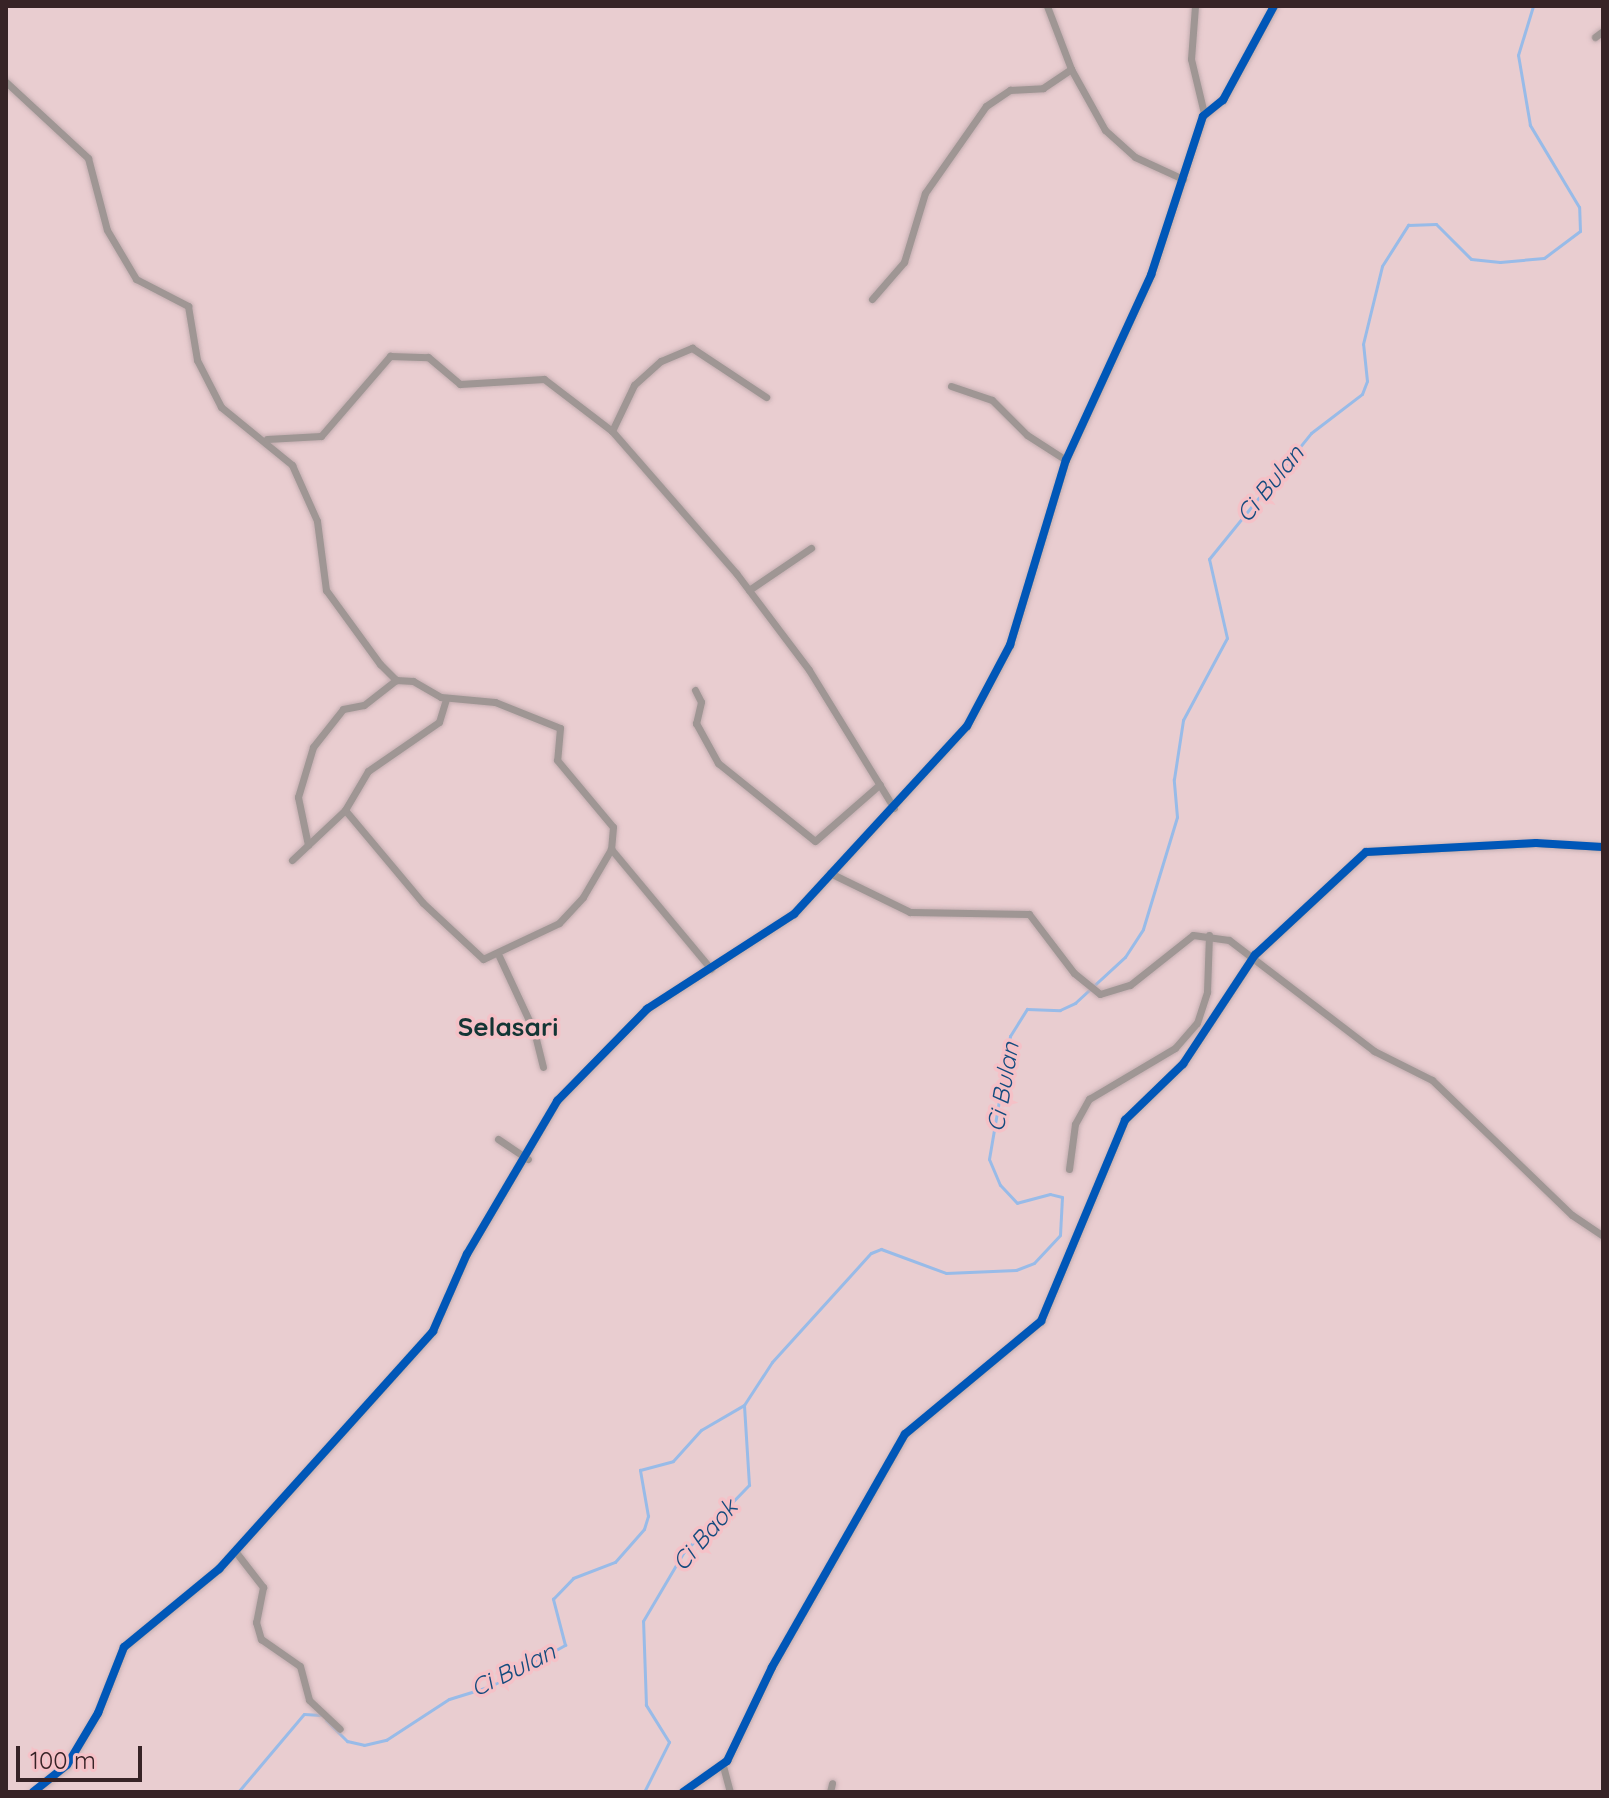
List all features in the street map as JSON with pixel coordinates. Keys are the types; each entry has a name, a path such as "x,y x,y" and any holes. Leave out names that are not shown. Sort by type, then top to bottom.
{"street":[{"path":"1047,6 1071,69 1113,139 1183,179"},
{"path":"33,1792 67,1765 98,1713 124,1647 235,1551 433,1331 487,1218 528,1159 557,1101 647,1009 786,920 952,746 999,669 1066,460 1140,302 1183,179 1204,113 1191,59 1195,6"},
{"path":"1204,113 1223,100 1274,6"},
{"path":"1595,37 1603,31"},
{"path":"872,299 904,262 925,193 986,106 1010,90 1043,88 1071,69"},
{"path":"6,82 81,147 94,170 113,244 136,279 185,302 197,360 214,397 267,439 292,465 314,511 326,590 396,680"},
{"path":"612,431 634,385 661,361 692,348 766,397"},
{"path":"267,439 321,436 349,409 372,368 390,356 428,357 460,384 544,379 612,431 749,590 809,670 894,808"},
{"path":"951,386 992,400 1027,435 1066,460"},
{"path":"749,590 811,548"},
{"path":"308,845 298,797 313,747 343,709 367,704 396,680 413,681 446,699 495,702 560,728 557,760 613,827 611,849 570,913 499,956 483,959 470,952 345,810"},
{"path":"695,690 701,702 696,723 718,763 815,841 880,784"},
{"path":"292,860 345,810 368,771 439,722 446,699"},
{"path":"683,1792 723,1766 772,1667 905,1434 1041,1321 1125,1120 1183,1064 1255,955 1366,852 1536,843 1603,847"},
{"path":"611,849 711,969"},
{"path":"830,873 910,912 1029,914 1094,991 1119,991 1185,938 1209,935 1255,955 1374,1051 1432,1080 1572,1215 1603,1236"},
{"path":"1069,1169 1075,1124 1089,1099 1175,1048 1197,1023 1207,992 1209,935"},
{"path":"499,956 543,1067"},
{"path":"498,1139 528,1159"},
{"path":"235,1551 263,1587 256,1622 261,1639 299,1665 309,1700 340,1729"},
{"path":"723,1766 730,1792"},
{"path":"830,1792 832,1783"}],"waterway":[{"name":"Ci Bulan","path":"326,1720 347,1741 364,1745 386,1740 449,1699 491,1686 565,1645 553,1599 573,1578 615,1562 644,1529 648,1516 640,1470 673,1461 701,1430 744,1405 772,1362 871,1253 881,1249 946,1273 1016,1270 1034,1263 1060,1235 1062,1197 1050,1194 1017,1203 1000,1185 989,1159 1010,1036 1027,1009 1060,1010 1075,1003 1125,957 1143,929 1177,817 1174,779 1183,720 1227,638 1209,559 1311,433 1362,394 1367,381 1363,344 1382,266 1408,225 1436,224 1471,259 1500,262 1544,258 1580,231 1579,207 1530,125 1518,55 1533,6"},
{"name":"Ci Baok","path":"644,1792 669,1742 646,1705 643,1621 683,1553 749,1485 744,1406"},
{"name":"Ci Bulan","path":"238,1792 304,1714 321,1715"}],"cycle path":[{"path":"33,1792 67,1765 98,1713 124,1647 219,1569 433,1331 467,1254 557,1101 647,1009 794,914 967,726 1010,645 1066,460 1151,275 1203,116 1223,100 1274,6"},
{"path":"683,1792 727,1761 772,1667 905,1434 1041,1321 1125,1120 1183,1064 1255,955 1366,852 1536,843 1603,847"}],"district":[{"name":"Selasari","path":"508,1027"}]}
